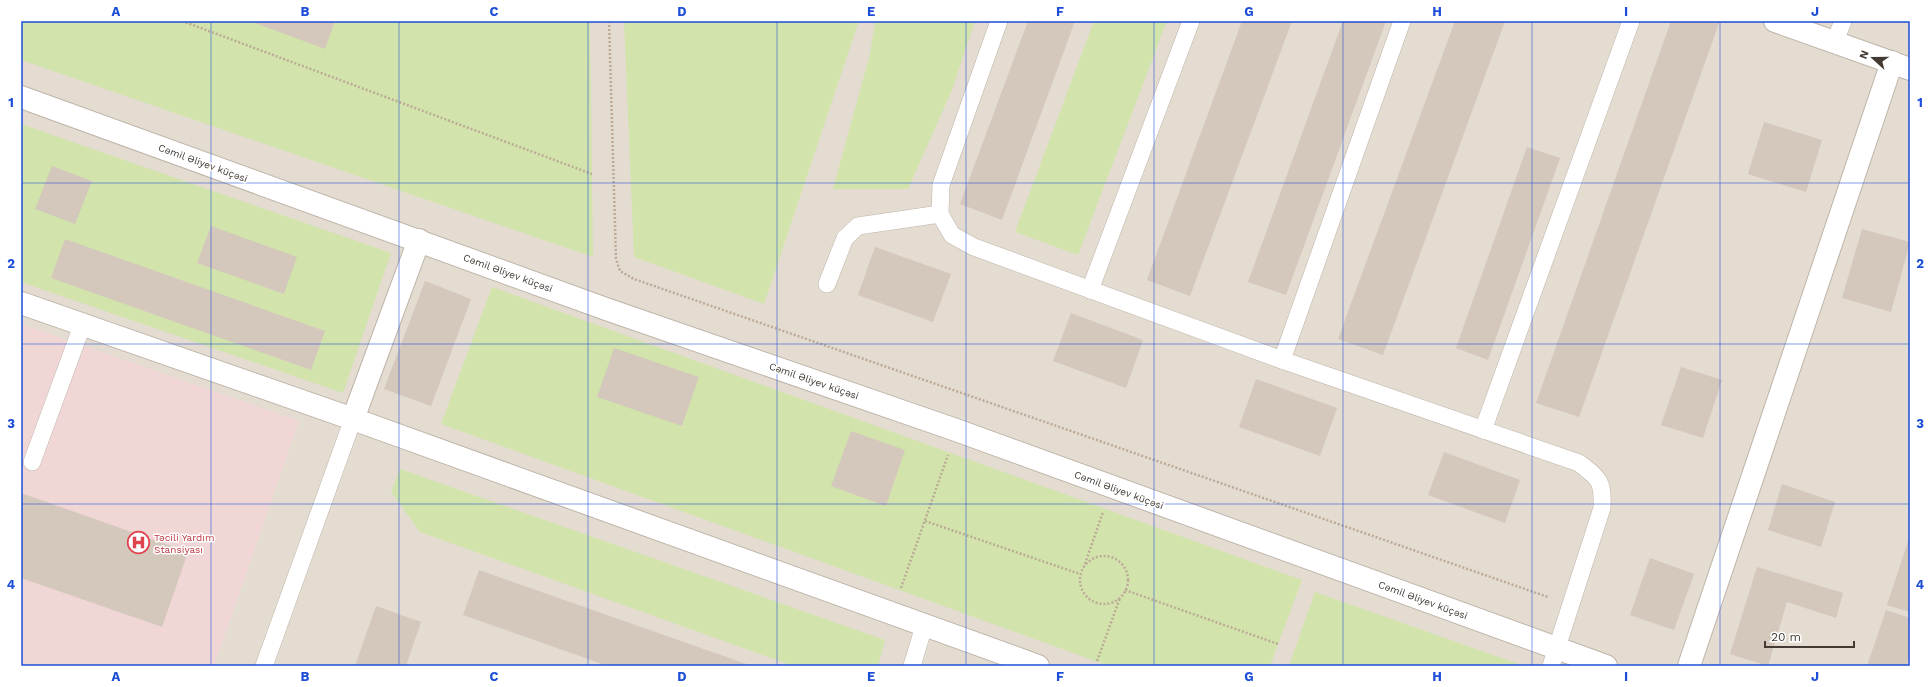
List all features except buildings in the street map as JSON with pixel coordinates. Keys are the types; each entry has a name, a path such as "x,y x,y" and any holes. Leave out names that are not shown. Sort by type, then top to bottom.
{"street":[{"path":"1689,666 1901,66 1775,21"},
{"name":"Cəmil Əliyev küçəsi","path":"21,97 606,309 956,430 1554,658 1606,666"},
{"path":"352,419 419,240"},
{"path":"21,303 82,323 352,419 1038,666"}],"lane":[{"path":"999,21 941,185 940,214 952,235 974,247 1282,360 1579,463 1595,476 1603,489 1602,508 1554,658"},
{"path":"1090,290 1191,21"},
{"path":"1282,360 1402,21"},
{"path":"1483,430 1631,21"},
{"path":"1835,42 1843,21"},
{"path":"828,284 845,238 858,226 940,214"},
{"path":"32,462 82,323"},
{"path":"264,666 352,419"},
{"path":"912,666 924,626"}],"path":[{"path":"182,21 592,174"},
{"path":"609,21 616,259 620,271 634,279 1571,606"},
{"path":"900,590 949,453"},
{"path":"1104,509 1080,574 1082,591 1095,603 1113,603 1120,598"},
{"path":"925,521 1080,574"},
{"path":"1084,566 1090,560 1099,556 1107,556 1116,559 1127,573 1128,582 1120,598 1096,661"},
{"path":"1125,590 1278,644"}],"shaded area":[{"path":"21,21 1910,21 1910,666 21,666"},
{"name":"Təcili Yardım Stansiyası","path":"21,324 299,421 214,666 21,666"}],"green space":[{"path":"21,21 590,21 593,257 21,60"},
{"path":"624,21 859,21 764,304 634,257"},
{"path":"875,21 975,21 952,90 908,189 833,189 870,54"},
{"path":"1094,21 1167,21 1078,255 1015,232"},
{"path":"21,124 391,253 343,393 21,282"},
{"path":"492,287 1302,580 1270,666 1109,666 441,424"},
{"path":"400,469 885,640 878,666 793,666 420,532 391,492"},
{"path":"1315,592 1524,666 1289,666"}],"place":[{"name":"Təcili Yardım Stansiyası","path":"139,543"}]}
